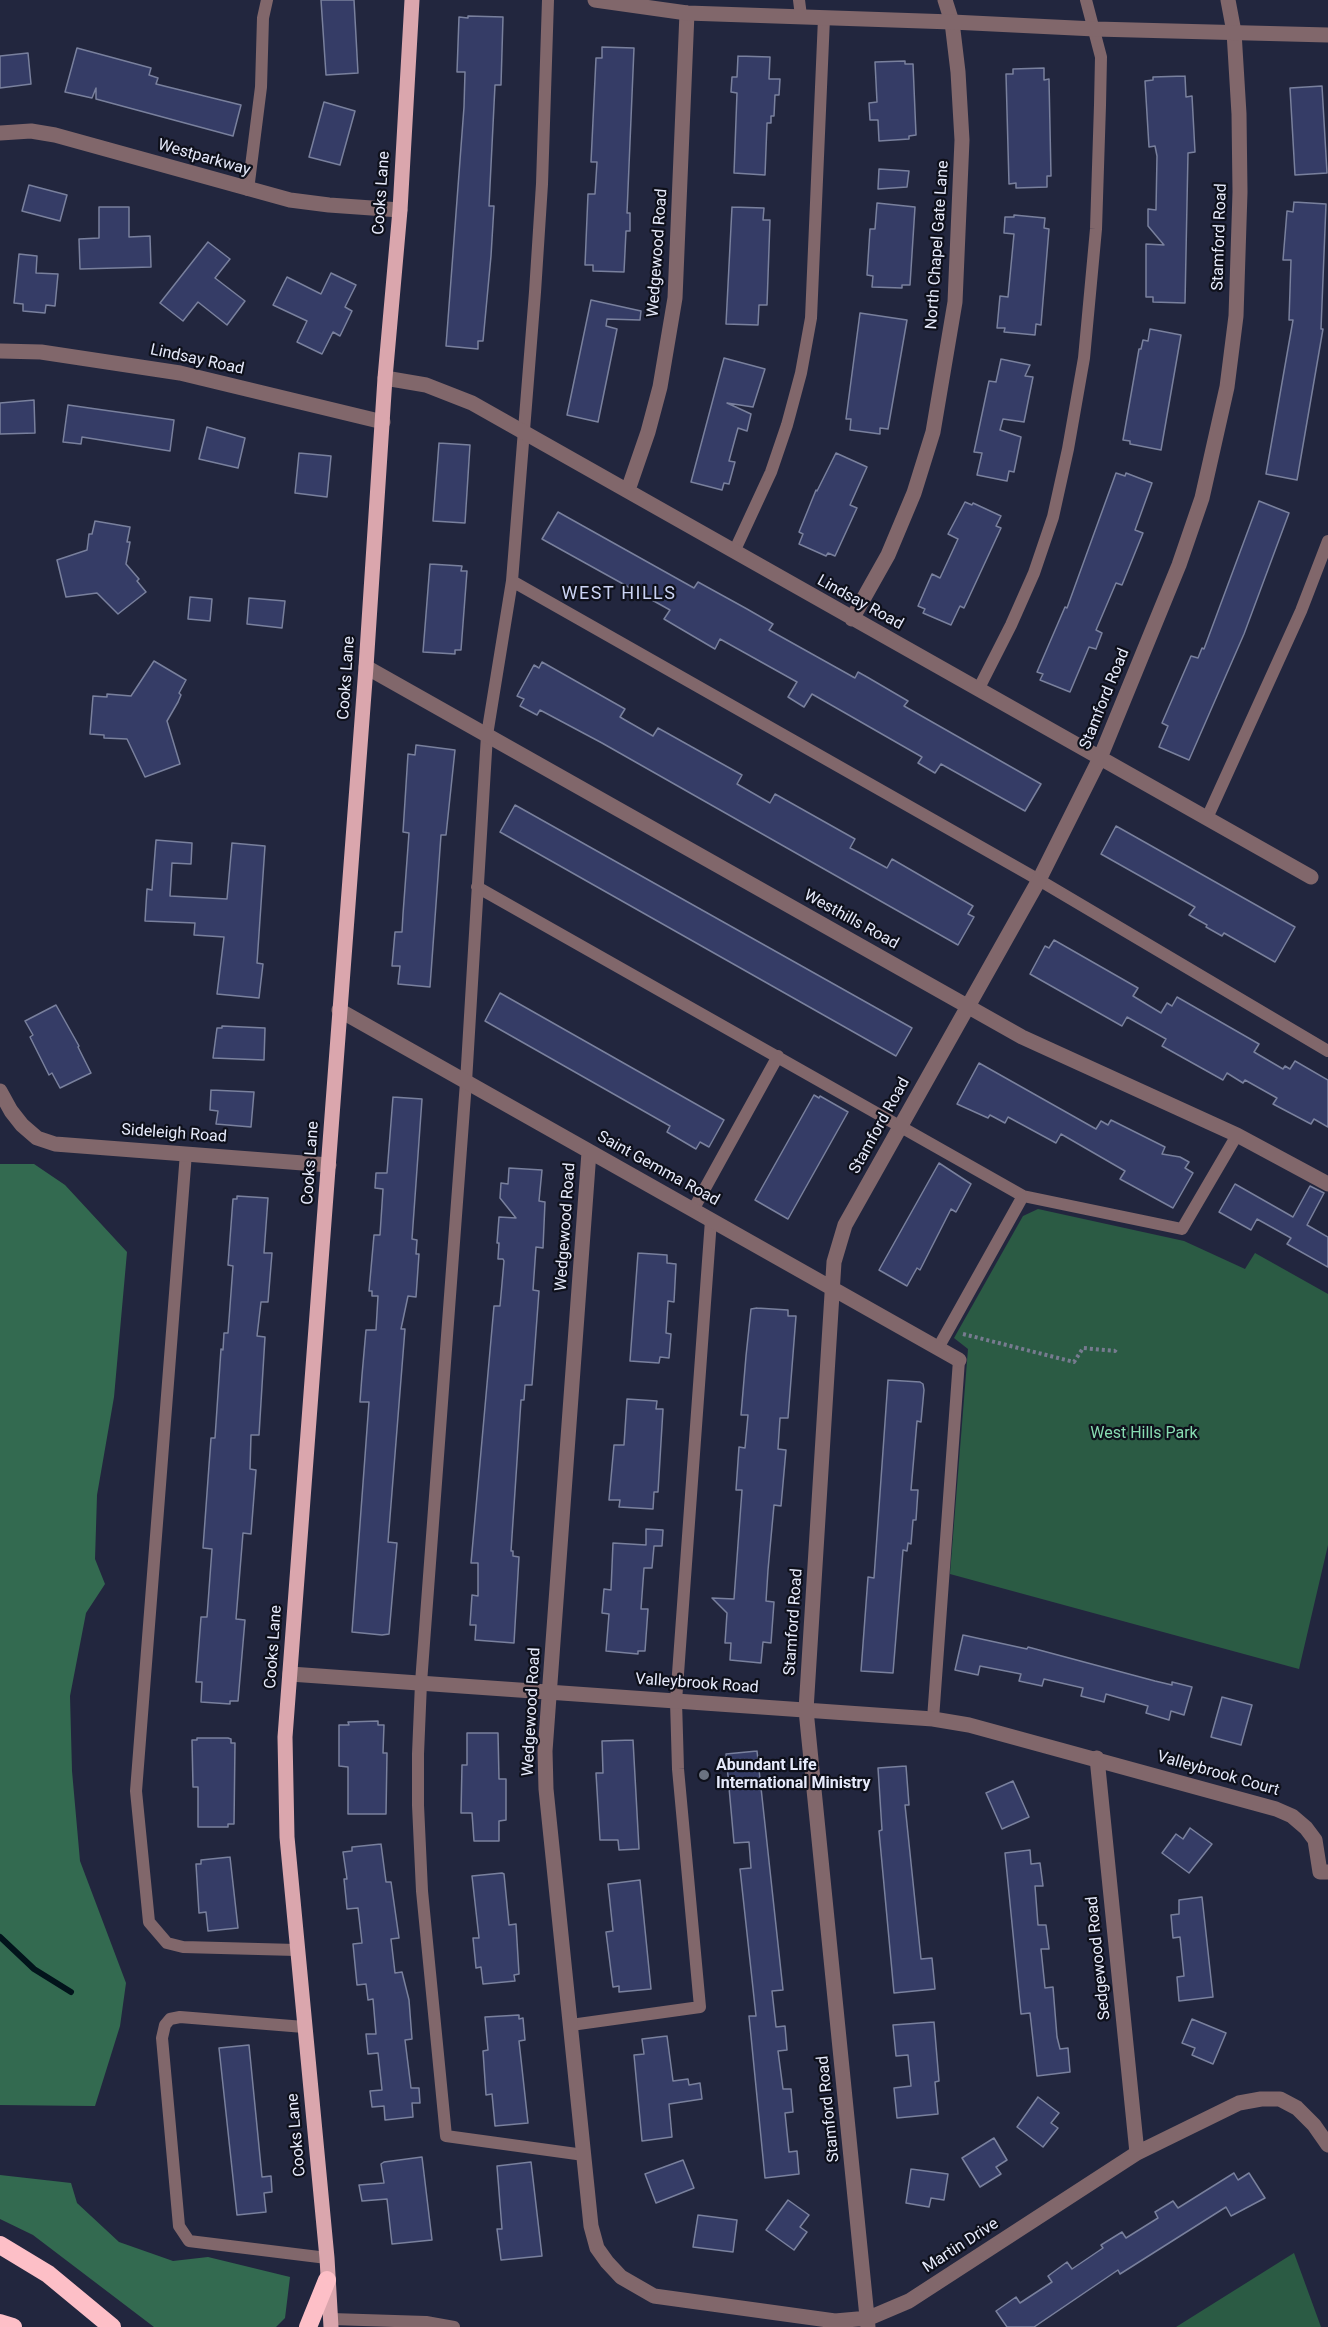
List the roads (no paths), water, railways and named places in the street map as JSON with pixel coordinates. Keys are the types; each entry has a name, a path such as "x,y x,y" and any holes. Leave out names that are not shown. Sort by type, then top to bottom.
{"highway":[{"path":"0,2245 19,2254 48,2274 112,2327"},
{"path":"308,2327 327,2280"},
{"path":"0,2323 13,2327"}],"main road":[{"name":"Cooks Lane","path":"331,2323 327,2258 286,1826 285,1737 366,667 385,378 400,210 412,0"}],"street":[{"path":"595,0 687,13 952,21 1095,29 1328,35"},
{"name":"North Chapel Gate Lane","path":"852,619 888,555 914,493 933,432 955,302 962,140 952,21 945,0"},
{"name":"Stamford Road","path":"869,2323 806,1710 834,1262 845,1225 1039,880 1100,758 1183,554 1202,498 1227,387 1236,316 1240,214 1239,114 1234,32 1228,0"},
{"name":"Wedgewood Road","path":"628,490 648,432 660,387 675,298 687,13"},
{"name":"Westparkway","path":"0,133 31,131 55,135 248,190 309,203 400,210"},
{"name":"Lindsay Road","path":"0,351 41,352 180,373 383,422"},
{"name":"Lindsay Road","path":"385,378 426,385 453,394 628,490 852,619 1311,877"},
{"name":"Westhills Road","path":"366,667 1022,1037 1237,1135 1328,1184"},
{"name":"Saint Gemma Road","path":"339,1010 960,1360"},
{"name":"Sideleigh Road","path":"0,1091 11,1112 22,1125 37,1138 55,1144 329,1164"},
{"name":"Wedgewood Road","path":"589,1152 545,1751 546,1790 591,2226 597,2248 621,2277 654,2296 675,2300"},
{"name":"Valleybrook Road","path":"290,1674 933,1719 969,1725 1097,1758"},
{"name":"Valleybrook Court","path":"1097,1758 1276,1809 1292,1816 1306,1828 1315,1840 1320,1872 1328,1872"},
{"name":"Sedgewood Road","path":"1097,1758 1137,2153"},
{"name":"Martin Drive","path":"675,2300 835,2321 869,2323 909,2301 1137,2153 1239,2103 1261,2099 1280,2099 1297,2108 1314,2125 1328,2145"}],"lane":[{"path":"248,190 261,87 263,18 267,0"},
{"path":"548,0 542,195 512,581 487,735 466,1082 417,1754 422,1892 447,2136 584,2155"},
{"path":"799,0 801,16"},
{"path":"978,690 1034,573 1053,517 1084,358 1096,229 1101,57 1086,0"},
{"path":"734,552 771,472 801,374 807,340 812,286 824,18"},
{"path":"1207,818 1301,611 1328,540"},
{"path":"512,581 1039,880 1328,1051"},
{"path":"477,887 1023,1196 1182,1229 1237,1135"},
{"path":"693,1210 778,1056"},
{"path":"186,1153 136,1791 149,1922 167,1943 183,1947 296,1950"},
{"path":"938,1348 1023,1196"},
{"path":"571,2025 700,2007 678,1769 676,1701 711,1220"},
{"path":"933,1719 960,1360"},
{"path":"304,2028 180,2017 171,2019 165,2025 162,2038 179,2226 189,2241 327,2258"},
{"path":"331,2323 409,2324 426,2322 454,2327"}],"waterway":[{"path":"0,1937 34,1969 71,1992"}],"place":[{"name":"Abundant Life International Ministry","path":"704,1775"}],"district":[{"name":"WEST HILLS","path":"619,594"}],"park label":[{"name":"West Hills Park","path":"1144,1434"}]}
